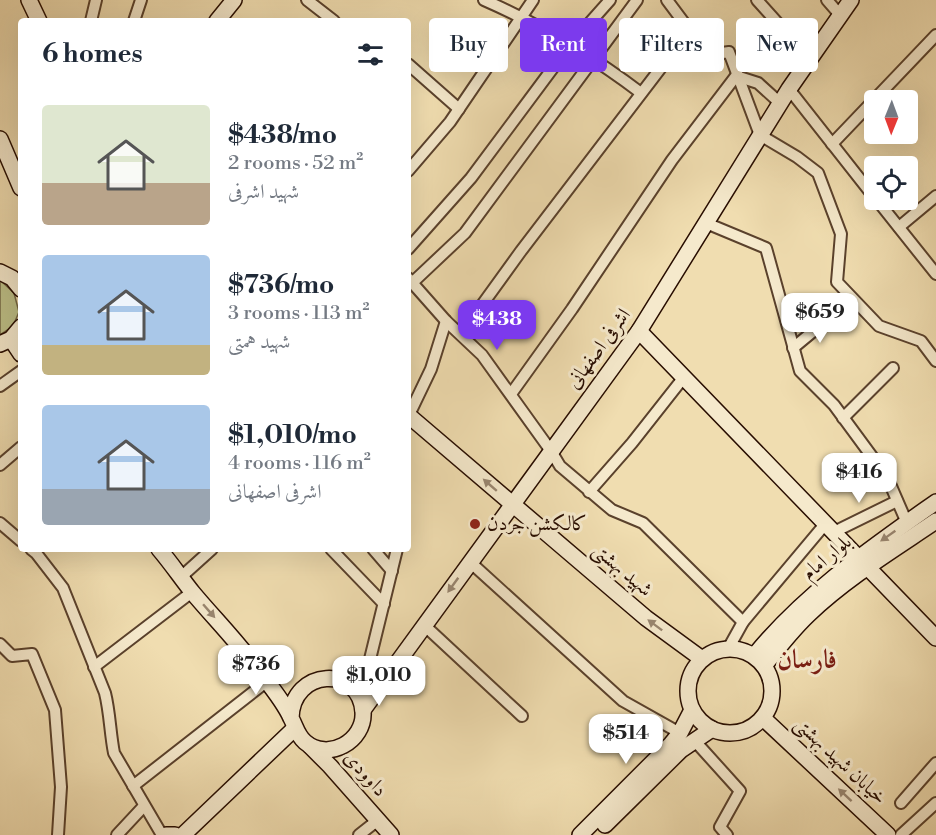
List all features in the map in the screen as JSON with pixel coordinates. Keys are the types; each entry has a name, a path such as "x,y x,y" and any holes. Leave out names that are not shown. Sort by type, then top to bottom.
{"main road":[{"path":"29,0 38,18"},
{"path":"220,18 234,0"},
{"name":"اشرفی اصفهانی","path":"818,47 851,0"},
{"name":"اشرفی اصفهانی","path":"362,705 424,625 639,331 801,72"},
{"path":"0,139 18,181"},
{"path":"639,331 936,638"},
{"name":"شهید بهشتی","path":"411,419 646,618 702,659"},
{"name":"بلوار امام","path":"759,661 786,638 863,562 907,523 936,502"},
{"name":"بلوار امام","path":"863,562 936,521"},
{"path":"161,552 192,592 247,655 307,744 326,749 337,749 346,744 360,729 362,705 348,684 338,679 317,679 308,683 295,699 291,708 293,723"},
{"path":"728,649 741,651 759,661 770,678 772,692 770,705 753,727 740,732 726,733 712,729 701,722 688,697 693,670 702,659 714,652 728,649"},
{"path":"580,835 680,733 693,710"},
{"name":"خیابان شهید بهشتی","path":"763,717 888,835"},
{"path":"183,835 293,723"},
{"path":"594,835 681,750 712,729"},
{"name":"داوودی","path":"307,744 391,835"},
{"path":"164,835 175,835"}],"street":[{"path":"92,18 96,0"},
{"path":"135,18 141,0"},
{"path":"308,0 330,18"},
{"path":"484,0 525,18"},
{"path":"411,166 450,122 533,0"},
{"path":"594,18 610,0"},
{"path":"607,42 637,0"},
{"path":"667,0 679,18"},
{"path":"757,0 773,18"},
{"path":"827,0 840,15"},
{"path":"832,144 936,35"},
{"path":"724,53 729,52 736,76 760,135 797,157 818,174 841,234 837,282 879,326 921,341 936,361"},
{"path":"411,67 459,108"},
{"path":"607,68 641,93"},
{"path":"411,246 471,178 550,72"},
{"path":"411,279 465,232 585,72"},
{"path":"461,334 657,72"},
{"path":"736,76 758,83 780,103"},
{"path":"511,394 572,309 672,160 736,76"},
{"path":"789,89 864,183"},
{"path":"898,227 936,196"},
{"path":"885,210 936,274"},
{"path":"706,223 766,248 800,371 834,405 887,477 907,523"},
{"path":"411,281 446,321 482,356 560,466 612,510 643,523 743,621"},
{"path":"793,348 828,319"},
{"path":"411,410 431,369 446,321"},
{"path":"843,418 893,368"},
{"path":"0,386 18,373"},
{"path":"589,492 632,443 684,377"},
{"path":"0,465 18,450"},
{"path":"728,649 743,621 830,528 897,501"},
{"path":"0,522 18,539"},
{"path":"35,552 63,588 109,711 114,753 144,806 164,835"},
{"path":"181,577 209,552"},
{"path":"334,552 384,604"},
{"path":"376,552 392,571"},
{"path":"362,705 396,552"},
{"path":"470,562 623,701 680,733"},
{"path":"94,667 192,592"},
{"path":"424,625 522,716"},
{"path":"0,644 12,656 32,654 55,710 61,787 58,835"},
{"path":"133,786 266,682"},
{"path":"694,740 740,791 720,827 727,835"},
{"path":"901,803 936,763"},
{"path":"901,835 936,803"},
{"path":"117,835 144,806"},
{"path":"359,835 378,820"}],"green space":[{"path":"0,280 14,293 18,314 13,326 0,335"}],"place":[{"name":"کالکشن جردن","path":"475,524"}],"district":[{"name":"فارسان","path":"807,660"}]}
